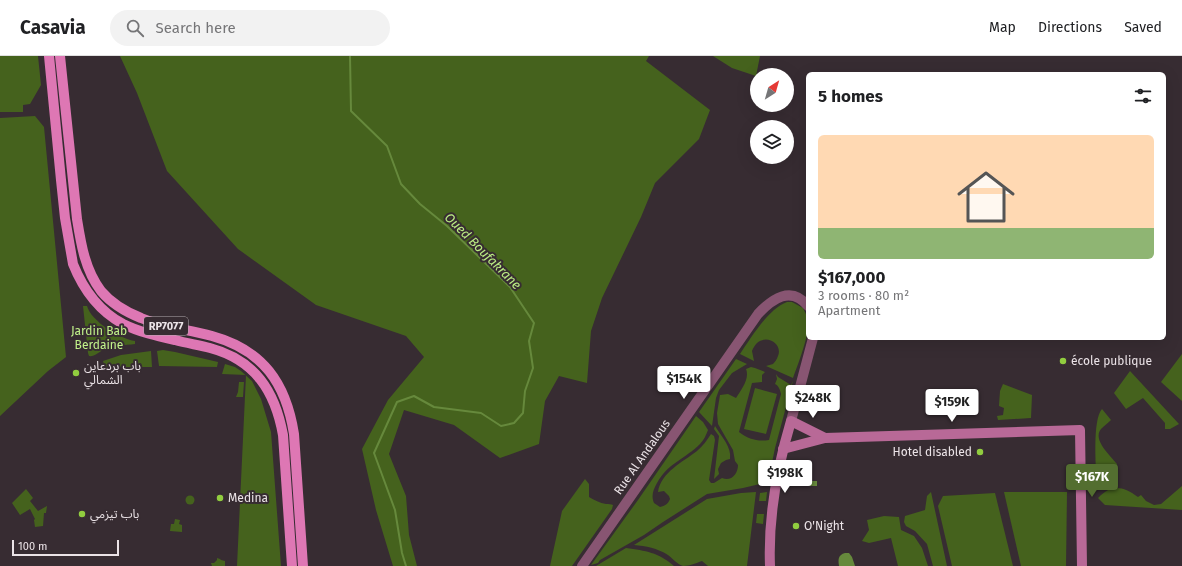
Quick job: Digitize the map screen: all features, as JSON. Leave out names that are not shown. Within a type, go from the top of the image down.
[{"type":"main road","name":"RP7077","points":[[49,56],[61,180],[68,238],[73,264],[84,287],[91,297],[102,309],[121,323],[134,329],[211,348],[234,357],[246,364],[256,373],[270,391],[280,419],[283,435],[292,566]]},
{"type":"main road","name":"RP7077","points":[[60,56],[75,198],[81,242],[87,265],[95,281],[107,297],[137,317],[152,322],[211,335],[230,342],[243,348],[254,356],[273,376],[287,402],[294,434],[303,566]]},
{"type":"main road","points":[[84,287],[93,286],[101,290]]},
{"type":"main road","points":[[152,322],[157,329],[158,336]]},
{"type":"main road","points":[[770,566],[769,546],[771,518],[783,449],[791,421],[825,438]]},
{"type":"main road","points":[[783,449],[825,438],[1080,430],[1082,566]]},
{"type":"street","name":"Rue Al Andalous","points":[[582,566],[758,314],[772,300],[781,297],[796,297],[806,304]]},
{"type":"street","points":[[791,421],[812,340]]},
{"type":"green space","points":[[0,56],[38,56],[41,85],[30,104],[23,105],[23,112],[0,112]]},
{"type":"green space","points":[[120,56],[649,56],[646,61],[710,110],[699,139],[655,183],[641,217],[602,298],[591,331],[587,383],[559,376],[545,401],[539,444],[500,458],[454,425],[404,410],[389,454],[406,496],[409,535],[417,566],[393,566],[376,510],[362,449],[388,400],[424,357],[406,336],[316,305],[238,249],[167,171],[137,93]]},
{"type":"green space","points":[[713,56],[760,56],[758,68],[750,68],[750,74],[732,68]]},
{"type":"green space","points":[[35,116],[44,127],[66,357],[48,371],[0,416],[0,118]]},
{"type":"green space","points":[[787,302],[792,302],[803,308],[806,314],[806,337],[793,378],[766,366],[773,364],[779,352],[776,344],[769,340],[761,340],[754,347],[752,351],[754,361],[740,354],[767,317]]},
{"type":"green space","name":"Jardin Bab Berdaine","points":[[83,306],[87,306],[94,318],[100,323],[114,333],[129,340],[135,341],[135,344],[103,350],[95,355],[89,356]]},
{"type":"green space","points":[[163,350],[218,362],[217,367],[159,366],[157,351]]},
{"type":"green space","points":[[151,351],[152,367],[105,367],[103,361],[121,355]]},
{"type":"green space","points":[[1182,354],[1182,401],[1161,382]]},
{"type":"green space","points":[[736,359],[747,364],[732,373],[719,390],[716,398],[712,426],[699,412]]},
{"type":"green space","points":[[225,364],[235,367],[245,375],[222,374]]},
{"type":"green space","points":[[751,367],[765,372],[762,375],[762,382],[752,383],[739,432],[753,439],[761,441],[769,440],[781,394],[780,390],[775,384],[777,379],[776,374],[778,377],[791,385],[793,381],[775,448],[768,482],[707,494],[644,535],[600,560],[598,563],[591,565],[696,416],[703,422],[708,430],[706,436],[700,444],[671,466],[661,476],[654,491],[654,503],[660,507],[667,503],[670,499],[669,496],[664,491],[658,492],[663,479],[673,468],[699,449],[711,434],[714,436],[715,440],[709,480],[711,483],[714,483],[722,478],[731,478],[735,474],[738,465],[735,461],[733,450],[718,424],[717,413],[720,395],[728,394],[736,398],[746,380],[746,369]]},
{"type":"green space","points":[[1130,371],[1179,424],[1170,429],[1165,429],[1165,423],[1143,398],[1126,409],[1114,393]]},
{"type":"green space","points":[[246,376],[252,381],[261,399],[271,432],[281,566],[237,566]]},
{"type":"green space","points":[[239,382],[244,382],[243,397],[236,397]]},
{"type":"green space","points":[[1003,384],[1032,395],[1031,418],[998,420],[997,416],[1003,415],[1004,408],[999,406],[1000,391]]},
{"type":"green space","points":[[755,388],[777,394],[766,434],[744,429]]},
{"type":"green space","points":[[1102,409],[1111,420],[1101,429],[1099,438],[1103,448],[1117,464],[1115,471],[1097,487],[1096,434],[1097,423]]},
{"type":"green space","points":[[715,426],[726,442],[730,459],[721,463],[718,469],[719,474],[714,479],[719,436],[714,429]]},
{"type":"green space","points":[[585,479],[589,484],[589,497],[602,503],[613,505],[612,509],[572,566],[550,566],[562,511]]},
{"type":"green space","points":[[1182,486],[1182,510],[1105,505],[1098,498],[1108,490],[1117,488],[1138,497],[1141,495],[1146,501],[1154,505],[1161,504]]},
{"type":"green space","points":[[26,489],[33,498],[30,501],[38,511],[47,506],[46,513],[44,513],[43,526],[35,527],[35,519],[30,509],[20,515],[12,503]]},
{"type":"green space","points":[[756,492],[747,566],[708,566],[702,561],[683,566],[668,555],[656,549],[634,545],[707,499]]},
{"type":"green space","points":[[767,492],[766,501],[759,501],[760,493]]},
{"type":"green space","points":[[931,492],[947,566],[933,566],[927,544],[915,531],[906,526],[904,522],[905,516],[925,510],[927,496]]},
{"type":"green space","points":[[1004,492],[1067,492],[1066,566],[1021,566]]},
{"type":"green space","points":[[995,493],[1013,566],[952,566],[938,506],[943,496]]},
{"type":"green space","points":[[188,496],[192,496],[194,500],[192,504],[188,504],[186,502],[186,498]]},
{"type":"green space","points":[[757,514],[764,514],[763,524],[756,523]]},
{"type":"green space","points":[[884,516],[899,517],[901,530],[914,536],[922,548],[928,566],[898,566],[891,538],[869,543],[862,541],[869,530],[867,520]]},
{"type":"green space","points":[[175,519],[180,520],[179,524],[182,525],[182,532],[170,531],[171,524],[174,524]]},
{"type":"green space","points":[[626,548],[646,551],[657,555],[674,566],[596,566]]},
{"type":"green space","points":[[217,558],[225,561],[225,566],[212,566],[211,563],[214,563]]},
{"type":"shaded area","points":[[789,481],[817,481],[817,486],[789,486]]},
{"type":"shaded area","points":[[845,553],[849,553],[855,566],[839,566],[839,558]]},
{"type":"waterway","name":"Oued Boufakrane","points":[[350,56],[351,111],[387,146],[401,184],[420,204],[447,226],[510,287],[534,323],[529,341],[533,368],[525,391],[523,413],[514,423],[501,426],[481,413],[434,407],[414,396],[397,402],[374,453],[395,510],[402,553],[406,566]]},
{"type":"place","name":"école publique","points":[[1063,361]]},
{"type":"place","name":"باب بردعاين الشمالي","points":[[76,373]]},
{"type":"place","name":"Hotel disabled","points":[[980,452]]},
{"type":"place","name":"Medina","points":[[220,498]]},
{"type":"place","name":"باب تيزمي","points":[[82,514]]},
{"type":"place","name":"O'Night","points":[[796,526]]}]
